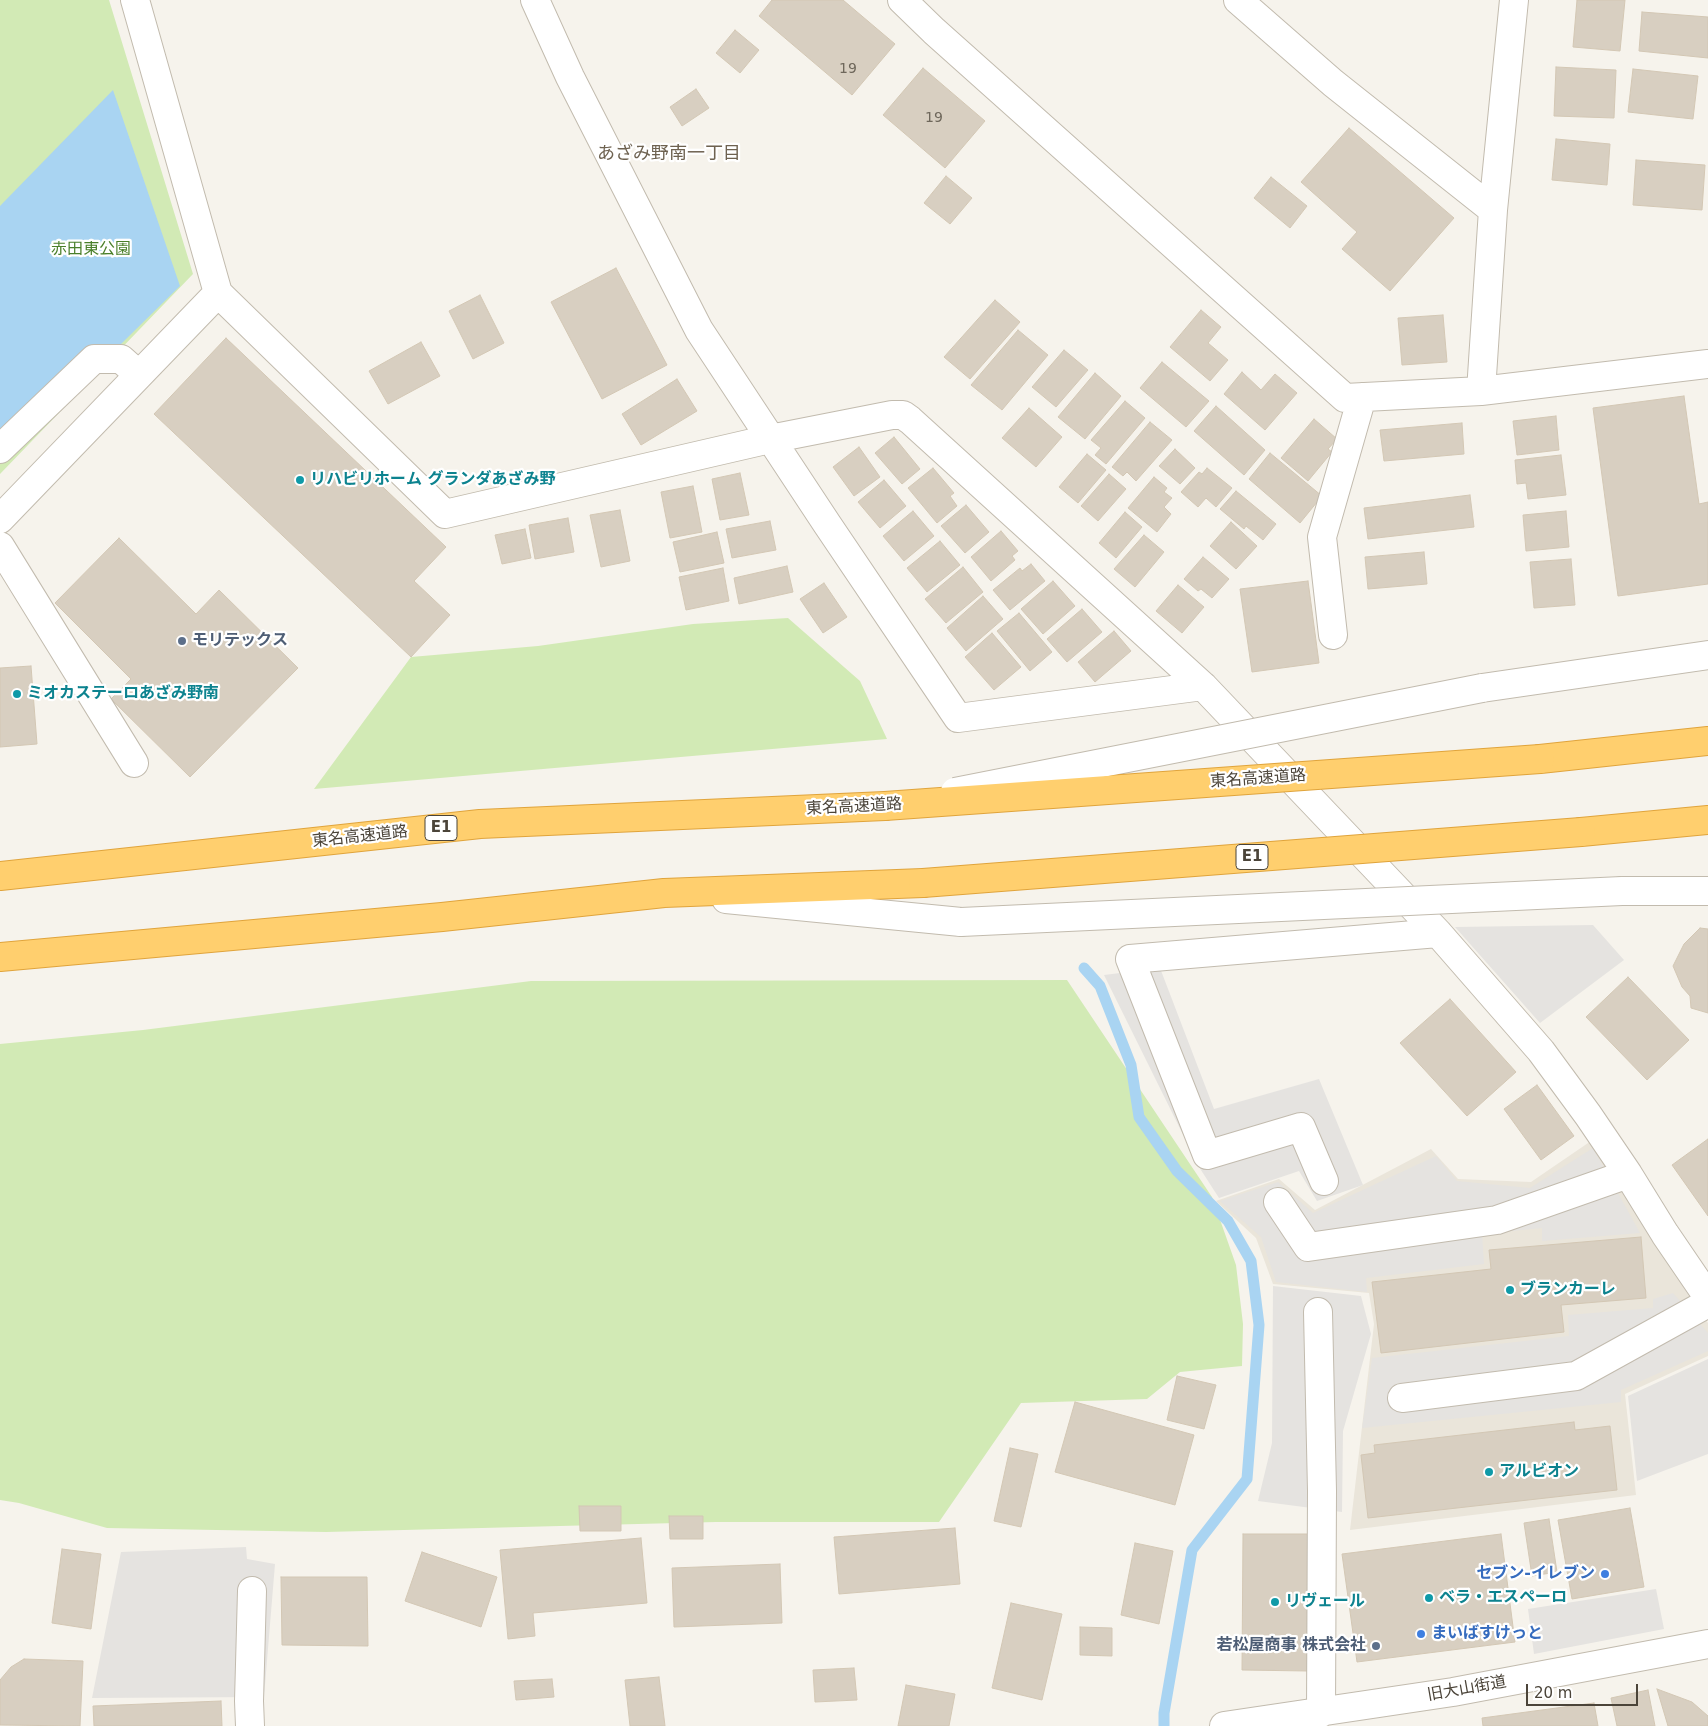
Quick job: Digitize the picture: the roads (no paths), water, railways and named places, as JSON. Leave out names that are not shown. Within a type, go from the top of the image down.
[{"type":"highway","name":"東名高速道路","points":[[0,876],[480,824],[885,806],[1540,759],[1708,741]]},
{"type":"highway","name":"E1","points":[[0,957],[442,917],[664,893],[923,882],[1581,832],[1708,820]]},
{"type":"street","points":[[135,0],[218,293],[445,514],[770,439],[892,415],[903,415],[1203,686],[1438,933],[1541,1051],[1588,1115],[1708,1297]]},
{"type":"street","points":[[535,0],[570,77],[699,330],[958,718],[1203,686]]},
{"type":"street","points":[[902,0],[934,32],[1345,398],[1481,390],[1708,364]]},
{"type":"street","points":[[1238,0],[1333,83],[1493,210]]},
{"type":"street","points":[[1481,390],[1493,210],[1514,0]]},
{"type":"street","points":[[0,519],[218,293]]},
{"type":"street","points":[[0,449],[94,359],[121,360],[139,375]]},
{"type":"street","points":[[1333,635],[1322,537],[1362,397]]},
{"type":"street","points":[[0,546],[134,764]]},
{"type":"street","points":[[885,806],[1482,688],[1708,655]]},
{"type":"street","points":[[664,893],[961,922],[1622,891],[1708,891]]},
{"type":"street","points":[[1324,1181],[1301,1127],[1208,1155],[1130,959],[1438,933]]},
{"type":"street","points":[[1278,1202],[1308,1247],[1497,1220],[1628,1174]]},
{"type":"street","points":[[1402,1398],[1576,1376],[1708,1303]]},
{"type":"street","points":[[1318,1312],[1322,1491],[1321,1713]]},
{"type":"street","points":[[250,1726],[252,1591]]},
{"type":"street","name":"旧大山街道","points":[[1224,1726],[1453,1692],[1708,1644]]},
{"type":"water","name":"赤田東公園","points":[[113,90],[180,286],[0,463],[0,206]]},
{"type":"waterway","points":[[1084,968],[1100,986],[1131,1065],[1139,1117],[1177,1171],[1228,1221],[1251,1261],[1259,1325],[1247,1479],[1192,1550],[1164,1713],[1164,1726]]},
{"type":"place","name":"リハビリホーム グランダあざみ野","points":[[300,480]]},
{"type":"place","name":"モリテックス","points":[[182,641]]},
{"type":"place","name":"ミオカステーロあざみ野南","points":[[17,694]]},
{"type":"place","name":"ブランカーレ","points":[[1510,1290]]},
{"type":"place","name":"アルビオン","points":[[1489,1472]]},
{"type":"place","name":"セブン-イレブン","points":[[1605,1574]]},
{"type":"place","name":"ベラ・エスペーロ","points":[[1429,1598]]},
{"type":"place","name":"リヴェール","points":[[1275,1602]]},
{"type":"place","name":"まいばすけっと","points":[[1421,1634]]},
{"type":"place","name":"若松屋商事 株式会社","points":[[1376,1646]]},
{"type":"district","name":"あざみ野南一丁目","points":[[669,154]]}]
